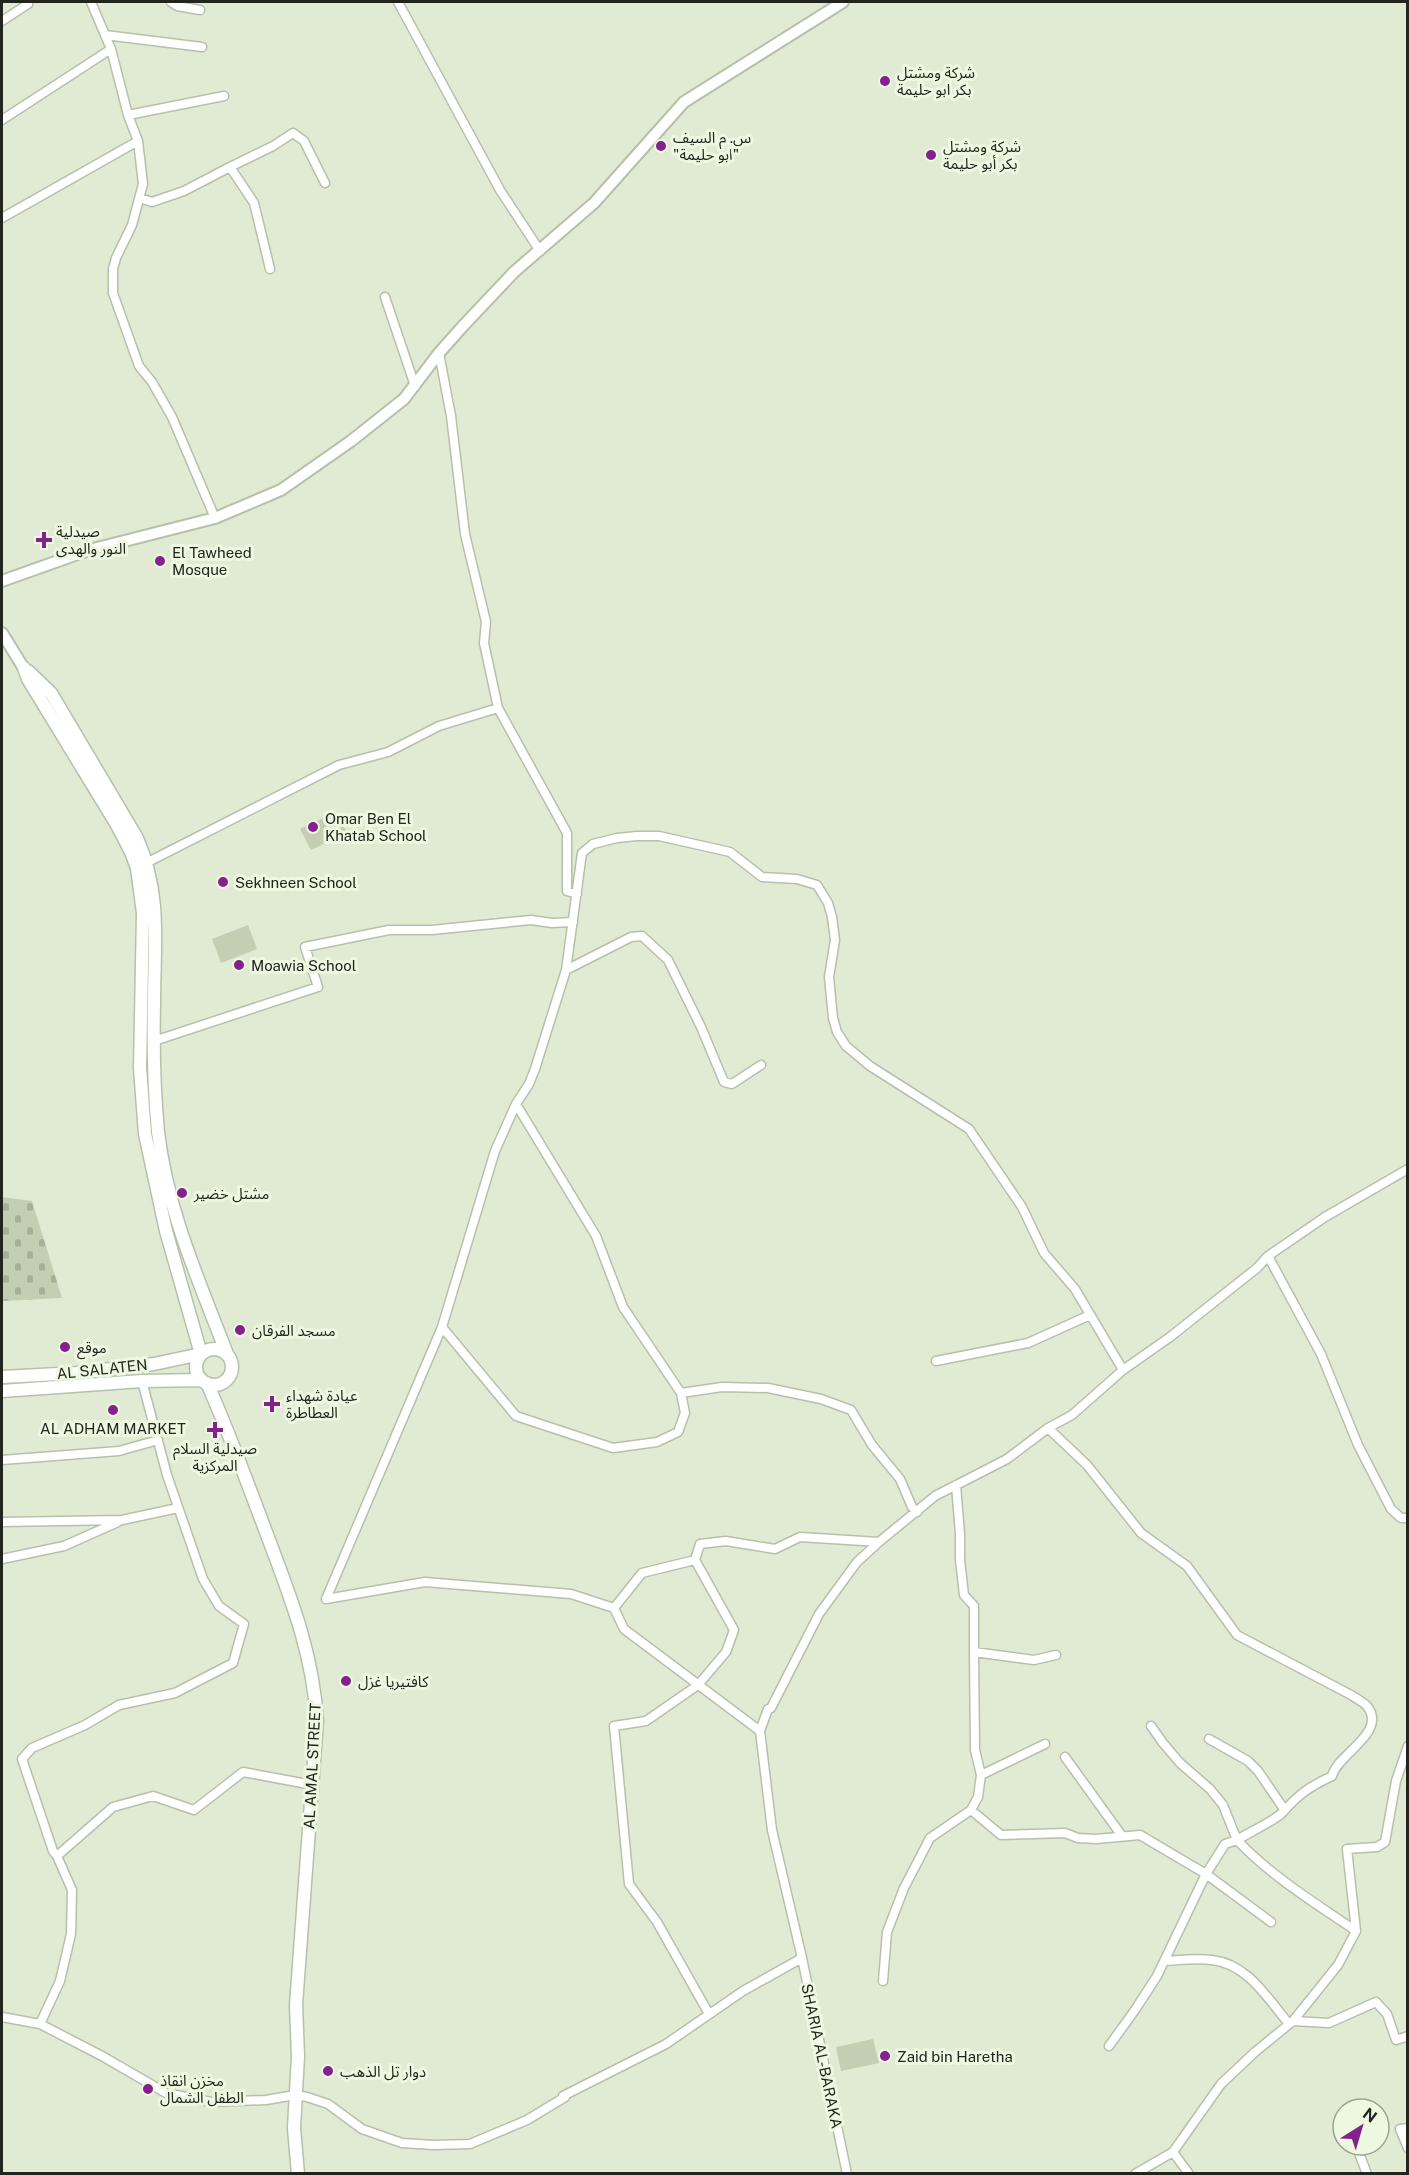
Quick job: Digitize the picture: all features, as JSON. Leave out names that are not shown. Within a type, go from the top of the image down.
[{"type":"main road","points":[[23,667],[51,693],[137,838],[148,862],[156,912],[153,1041],[158,1132],[180,1234],[232,1365],[230,1377],[220,1384],[205,1381],[199,1375],[196,1364],[201,1354],[216,1349],[227,1354]]},
{"type":"main road","points":[[23,667],[28,679],[117,825],[137,868],[143,913],[140,1068],[145,1134],[166,1231],[201,1354]]},
{"type":"main road","name":"AL SALATEN","points":[[2,1377],[77,1373],[154,1364],[201,1354]]},
{"type":"main road","name":"AL SALATEN","points":[[2,1390],[142,1381],[205,1381]]},
{"type":"main road","name":"AL AMAL STREET","points":[[205,1381],[234,1444],[296,1611],[315,1687],[317,1721],[297,1994],[294,2128],[298,2174]]},
{"type":"street","points":[[2,21],[29,2]]},
{"type":"street","points":[[91,2],[111,49],[128,115],[138,141],[143,184],[132,225],[116,258],[113,269],[113,293],[139,366],[152,382],[172,417],[215,518]]},
{"type":"street","points":[[171,2],[177,6],[200,10]]},
{"type":"street","points":[[398,2],[500,190],[540,251]]},
{"type":"street","points":[[2,581],[89,550],[215,518],[281,490],[351,441],[404,399],[439,353],[514,272],[594,203],[684,102],[843,2]]},
{"type":"street","points":[[105,35],[202,47]]},
{"type":"street","points":[[2,120],[111,49]]},
{"type":"street","points":[[128,115],[225,96]]},
{"type":"street","points":[[140,198],[152,202],[184,191],[273,146],[293,133],[304,141],[325,183]]},
{"type":"street","points":[[2,219],[138,141]]},
{"type":"street","points":[[230,167],[254,203],[270,269]]},
{"type":"street","points":[[385,297],[415,386]]},
{"type":"street","points":[[439,353],[451,416],[465,534],[486,622],[484,643],[498,708],[567,833],[567,891],[577,894]]},
{"type":"street","points":[[2,633],[23,667]]},
{"type":"street","points":[[148,862],[339,765],[388,752],[439,726],[498,708]]},
{"type":"street","points":[[1123,1370],[1075,1289],[1044,1253],[1022,1207],[969,1129],[870,1066],[846,1046],[837,1032],[833,1018],[829,977],[835,940],[832,917],[828,903],[817,885],[797,879],[762,877],[730,852],[659,836],[637,836],[593,844],[582,852],[566,970],[549,1028],[529,1084],[516,1104],[495,1151],[442,1327],[326,1599],[425,1582],[571,1594],[614,1608],[624,1629],[760,1731],[768,1709],[771,1708],[819,1614],[857,1562],[879,1542],[935,1496],[1007,1459],[1048,1428],[1072,1415],[1123,1370],[1170,1337],[1257,1268],[1268,1256],[1325,1217],[1407,1169]]},
{"type":"street","points":[[153,1041],[318,987],[306,947],[389,930],[432,930],[531,920],[552,923],[573,922]]},
{"type":"street","points":[[566,970],[631,938],[642,936],[668,960],[723,1082],[732,1084],[761,1065]]},
{"type":"street","points":[[442,1327],[516,1416],[613,1448],[657,1442],[678,1432],[685,1413],[681,1393],[623,1307],[597,1236],[516,1104]]},
{"type":"street","points":[[1268,1256],[1321,1354],[1358,1445],[1390,1509],[1401,1518],[1407,1518]]},
{"type":"street","points":[[936,1361],[1028,1343],[1090,1315]]},
{"type":"street","points":[[40,2025],[60,1981],[71,1934],[72,1890],[49,1841],[22,1759],[32,1748],[85,1725],[119,1705],[175,1693],[233,1663],[244,1624],[219,1606],[202,1579],[178,1508],[142,1381]]},
{"type":"street","points":[[681,1393],[722,1387],[768,1388],[821,1399],[851,1410],[872,1445],[900,1479],[916,1512]]},
{"type":"street","points":[[1048,1428],[1087,1465],[1141,1533],[1187,1566],[1237,1635],[1351,1695],[1367,1706],[1372,1718],[1370,1729],[1334,1768],[1332,1776],[1311,1786],[1294,1799],[1283,1813],[1237,1840],[1225,1844],[1206,1874],[1165,1960],[1135,2010],[1109,2046]]},
{"type":"street","points":[[2,1460],[118,1451],[158,1440]]},
{"type":"street","points":[[883,1981],[887,1932],[904,1888],[930,1838],[971,1810],[978,1797],[981,1775],[975,1750],[974,1606],[964,1595],[956,1485]]},
{"type":"street","points":[[2,1522],[122,1520],[178,1508]]},
{"type":"street","points":[[2,1559],[63,1546],[122,1520]]},
{"type":"street","points":[[709,2014],[657,1922],[629,1884],[614,1726],[646,1721],[698,1685],[726,1652],[734,1630],[695,1560],[700,1544],[726,1541],[776,1549],[800,1537],[879,1542]]},
{"type":"street","points":[[614,1608],[642,1573],[695,1560]]},
{"type":"street","points":[[974,1652],[1034,1660],[1056,1655]]},
{"type":"street","points":[[1151,1726],[1180,1763],[1210,1789],[1223,1805],[1237,1840],[1300,1892],[1356,1931]]},
{"type":"street","name":"SHARIA AL-BARAKA","points":[[760,1731],[772,1830],[848,2174]]},
{"type":"street","points":[[1209,1740],[1248,1761],[1258,1771],[1284,1809]]},
{"type":"street","points":[[981,1775],[1045,1744]]},
{"type":"street","points":[[1135,2174],[1173,2152],[1221,2084],[1291,2023],[1338,1965],[1356,1931],[1347,1849],[1377,1847],[1385,1842],[1396,1781],[1407,1746]]},
{"type":"street","points":[[1065,1756],[1122,1836]]},
{"type":"street","points":[[57,1856],[113,1807],[143,1798],[153,1796],[194,1810],[243,1772],[313,1785]]},
{"type":"street","points":[[971,1810],[1001,1835],[1065,1833],[1078,1839],[1140,1835],[1206,1874],[1270,1922]]},
{"type":"street","points":[[2,2017],[40,2025],[102,2056],[166,2093],[211,2102],[266,2100],[295,2095],[328,2104],[362,2129],[402,2143],[470,2144],[526,2120],[565,2097],[563,2096],[666,2044],[743,1991],[802,1958]]},
{"type":"street","points":[[1165,1960],[1213,1960],[1232,1965],[1250,1977],[1291,2023],[1329,2023],[1376,2002],[1387,2014],[1396,2040],[1407,2036]]},
{"type":"street","points":[[1407,2128],[1400,2129],[1407,2148]]},
{"type":"street","points":[[1173,2152],[1189,2174]]},
{"type":"street","points":[[1361,2157],[1368,2174]]},
{"type":"green space","points":[[336,812],[347,833],[311,850],[300,829]]},
{"type":"green space","points":[[248,925],[257,949],[221,963],[212,939]]},
{"type":"green space","points":[[2,1197],[32,1201],[62,1298],[2,1301]]},
{"type":"green space","points":[[873,2039],[879,2063],[841,2071],[836,2047]]},
{"type":"place","name":"شركة ومشتل بكر ابو حليمة","points":[[885,81]]},
{"type":"place","name":"س. م السيف \"ابو حليمة\"","points":[[661,146]]},
{"type":"place","name":"شركة ومشتل بكر أبو حليمة","points":[[931,155]]},
{"type":"place","name":"صيدلية النور والهدى","points":[[44,540]]},
{"type":"place","name":"El Tawheed Mosque","points":[[160,561]]},
{"type":"place","name":"Omar Ben El Khatab School","points":[[313,827]]},
{"type":"place","name":"Sekhneen School","points":[[223,882]]},
{"type":"place","name":"Moawia School","points":[[239,965]]},
{"type":"place","name":"مشتل خضير","points":[[182,1193]]},
{"type":"place","name":"مسجد الفرقان","points":[[240,1330]]},
{"type":"place","name":"موقع","points":[[65,1347]]},
{"type":"place","name":"عيادة شهداء العطاطرة","points":[[272,1404]]},
{"type":"place","name":"AL ADHAM MARKET","points":[[113,1410]]},
{"type":"place","name":"صيدلية السلام المركزية","points":[[215,1430]]},
{"type":"place","name":"كافتيريا غزل","points":[[346,1681]]},
{"type":"place","name":"Zaid bin Haretha","points":[[885,2056]]},
{"type":"place","name":"دوار تل الذهب","points":[[328,2071]]},
{"type":"place","name":"مخزن انقاذ الطفل الشمال","points":[[148,2089]]}]
